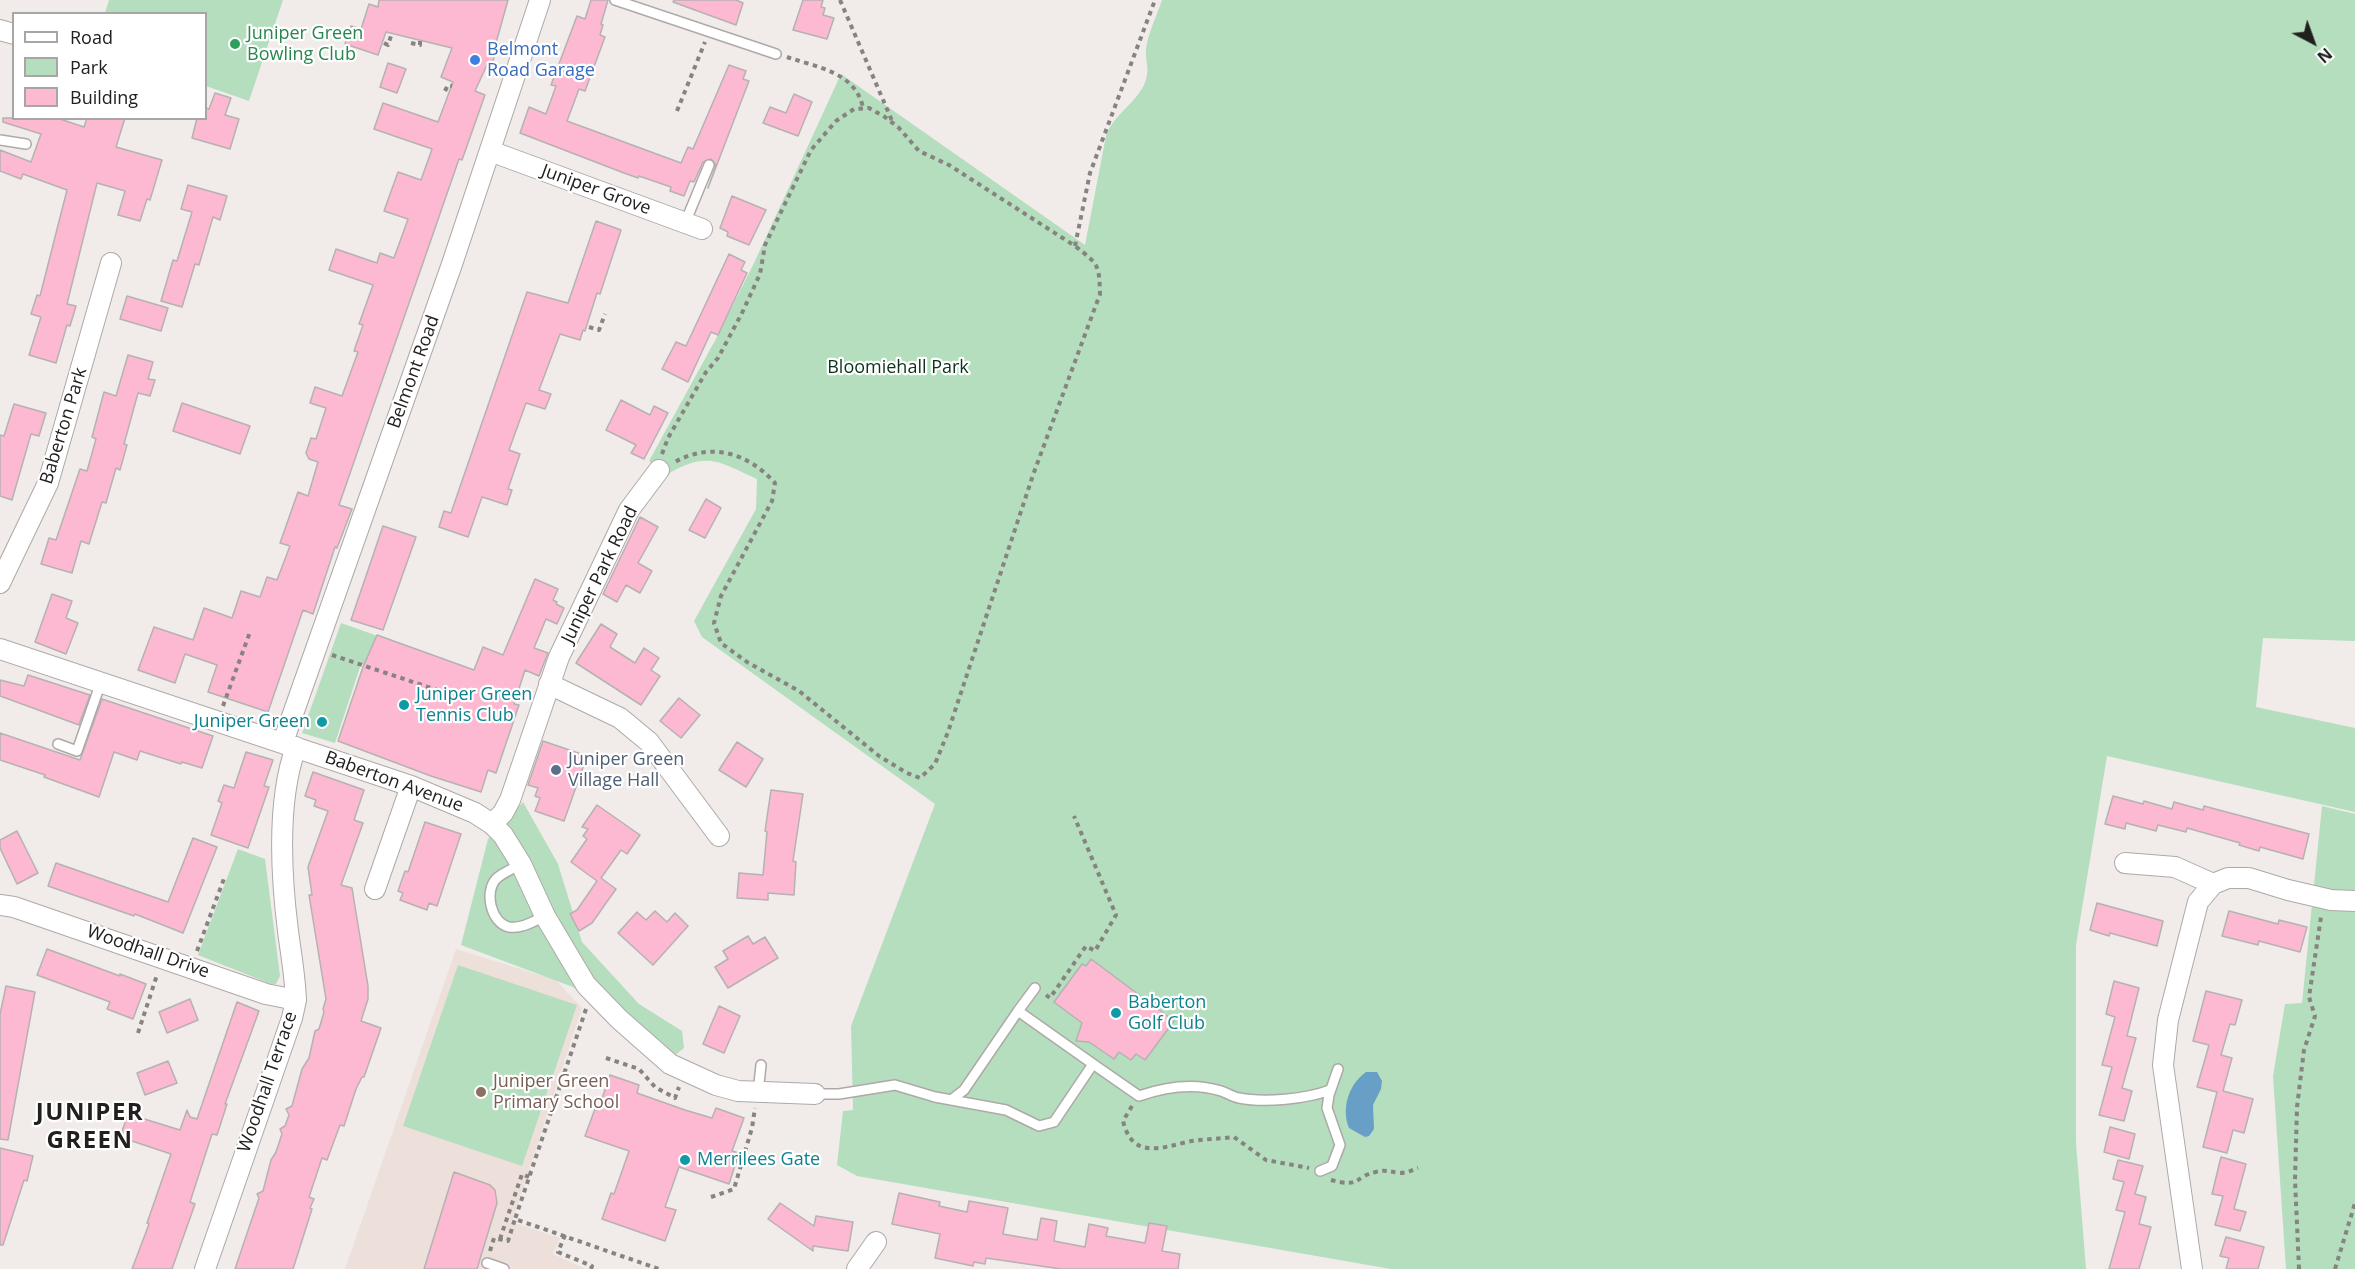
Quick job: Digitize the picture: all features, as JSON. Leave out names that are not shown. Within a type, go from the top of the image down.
[{"type":"street","name":"Belmont Road","points":[[290,745],[317,650],[540,0]]},
{"type":"street","name":"Juniper Grove","points":[[490,151],[693,226]]},
{"type":"street","name":"Baberton Park","points":[[0,584],[48,483],[111,264]]},
{"type":"street","name":"Juniper Park Road","points":[[492,824],[503,813],[510,800],[559,657],[628,510],[663,468]]},
{"type":"street","name":"Baberton Avenue","points":[[0,649],[411,786],[475,813],[492,824],[503,835],[521,864],[545,916],[586,985],[670,1064],[716,1085],[738,1091],[814,1094]]},
{"type":"street","points":[[549,684],[620,717],[649,742],[719,836]]},
{"type":"street","name":"Woodhall Terrace","points":[[205,1269],[292,1018],[296,1000],[282,869],[287,788],[291,762],[290,745]]},
{"type":"street","points":[[375,889],[411,786]]},
{"type":"street","points":[[2125,863],[2175,867],[2199,876],[2213,885]]},
{"type":"street","points":[[2192,1269],[2163,1065],[2168,1020],[2198,902],[2213,885],[2229,878],[2249,878],[2324,898],[2355,901]]},
{"type":"street","name":"Woodhall Drive","points":[[0,905],[14,907],[266,994],[296,1000]]},
{"type":"lane","points":[[615,0],[776,54]]},
{"type":"lane","points":[[0,140],[26,144]]},
{"type":"lane","points":[[693,226],[709,165]]},
{"type":"lane","points":[[58,744],[77,751],[101,682]]},
{"type":"lane","points":[[521,864],[496,878],[490,888],[489,900],[498,919],[506,927],[519,928],[545,916]]},
{"type":"lane","points":[[951,1100],[964,1090],[1035,988]]},
{"type":"lane","points":[[1018,1011],[1139,1096],[1170,1088],[1185,1087],[1221,1091],[1252,1100],[1315,1096],[1330,1090]]},
{"type":"lane","points":[[814,1094],[839,1094],[895,1085],[951,1100],[1006,1110],[1039,1126],[1047,1126],[1054,1122],[1093,1064]]},
{"type":"lane","points":[[758,1093],[761,1065]]},
{"type":"lane","points":[[1327,1108],[1330,1090],[1338,1069]]},
{"type":"lane","points":[[1315,1096],[1327,1108],[1340,1145],[1332,1166],[1320,1171]]},
{"type":"lane","points":[[487,1263],[504,1269]]},
{"type":"path","points":[[840,0],[893,123]]},
{"type":"path","points":[[1075,246],[1090,173],[1155,0]]},
{"type":"path","points":[[677,111],[709,32]]},
{"type":"path","points":[[384,44],[388,45],[392,33]]},
{"type":"path","points":[[411,43],[420,45],[420,41]]},
{"type":"path","points":[[776,54],[835,72],[848,81],[861,98],[863,108]]},
{"type":"path","points":[[445,91],[448,85],[453,87]]},
{"type":"path","points":[[869,108],[893,123],[919,151],[950,165],[1075,246],[1092,259],[1099,268],[1100,294],[1032,475],[948,732],[935,764],[920,778],[879,756],[799,691],[747,662],[721,643],[714,623],[721,596],[772,501],[775,483],[760,467],[734,454],[706,452],[679,459],[663,468],[661,453],[742,313],[760,274],[765,245],[811,150],[836,121],[854,109],[869,108]]},
{"type":"path","points":[[590,327],[599,330],[605,314]]},
{"type":"path","points":[[218,721],[250,632]]},
{"type":"path","points":[[337,657],[437,690]]},
{"type":"path","points":[[1035,988],[1050,998],[1086,946],[1095,951],[1116,915],[1074,816]]},
{"type":"path","points":[[191,967],[225,876]]},
{"type":"path","points":[[2299,1269],[2295,1180],[2297,1107],[2304,1050],[2315,1016],[2309,997],[2324,898]]},
{"type":"path","points":[[138,1033],[163,957]]},
{"type":"path","points":[[487,1263],[494,1238],[508,1241],[510,1238],[584,1012],[595,995]]},
{"type":"path","points":[[606,1058],[639,1069],[655,1087],[675,1098]]},
{"type":"path","points":[[711,1197],[734,1189],[752,1128],[758,1093]]},
{"type":"path","points":[[1139,1096],[1123,1121],[1127,1136],[1133,1143],[1149,1149],[1234,1137],[1266,1160],[1320,1171],[1330,1180],[1349,1184],[1374,1172],[1390,1170],[1402,1173],[1418,1168]]},
{"type":"path","points":[[500,1239],[522,1174],[529,1176]]},
{"type":"path","points":[[2336,1269],[2355,1203]]},
{"type":"path","points":[[515,1219],[659,1269]]},
{"type":"path","points":[[564,1235],[558,1252],[592,1266],[591,1269]]},
{"type":"shaded area","name":"Juniper Green Primary School","points":[[456,949],[556,980],[582,1008],[512,1222],[560,1238],[553,1254],[586,1269],[345,1269]]},
{"type":"green space","name":"Juniper Green Bowling Club","points":[[109,0],[283,0],[249,101],[207,86],[207,12],[105,12]]},
{"type":"green space","name":"Bloomiehall Park","points":[[1162,0],[2355,0],[2355,641],[2263,638],[2256,707],[2355,728],[2355,812],[2107,756],[2076,945],[2076,1143],[2086,1269],[1391,1269],[857,1176],[837,1165],[843,1111],[853,1110],[851,1026],[935,804],[702,637],[694,621],[756,509],[757,479],[732,467],[712,461],[692,463],[666,475],[649,461],[718,335],[755,261],[841,74],[1085,245],[1106,136],[1113,122],[1144,85],[1147,71],[1147,43]]},
{"type":"green space","points":[[341,623],[468,668],[459,696],[361,664],[335,743],[302,733]]},
{"type":"green space","points":[[523,802],[558,864],[582,942],[639,1004],[682,1031],[684,1048],[664,1064],[573,987],[461,945],[488,839]]},
{"type":"green space","points":[[2322,806],[2355,814],[2355,1269],[2286,1269],[2273,1076],[2285,1004],[2302,1003]]},
{"type":"green space","points":[[238,849],[265,859],[280,976],[276,984],[198,955]]},
{"type":"green space","points":[[458,965],[577,1005],[522,1166],[403,1126]]},
{"type":"water","points":[[1366,1072],[1377,1072],[1382,1081],[1381,1089],[1373,1105],[1374,1129],[1369,1136],[1365,1137],[1349,1128],[1346,1105],[1355,1083]]},
{"type":"building","points":[[379,0],[508,0],[496,43],[499,44],[491,66],[487,65],[475,91],[485,95],[462,160],[459,159],[339,505],[352,509],[337,548],[335,547],[313,614],[303,610],[268,712],[208,692],[217,665],[185,654],[175,683],[138,670],[154,627],[193,640],[204,608],[232,618],[241,591],[260,597],[267,577],[277,580],[290,546],[280,543],[298,492],[308,496],[318,462],[309,459],[306,453],[311,438],[316,439],[326,408],[310,403],[315,387],[342,396],[358,352],[354,351],[363,325],[359,324],[373,285],[329,270],[336,249],[377,263],[380,253],[394,258],[408,219],[384,211],[398,172],[421,180],[432,149],[374,129],[383,103],[438,122],[453,82],[441,77],[452,48],[386,32],[378,55],[345,44],[351,26],[361,29],[369,4],[378,7]]},
{"type":"building","points":[[591,0],[608,0],[600,35],[605,37],[585,91],[579,89],[567,121],[681,163],[688,147],[693,149],[729,65],[746,71],[743,79],[749,81],[708,188],[716,165],[711,159],[703,162],[694,182],[690,181],[684,196],[670,191],[671,187],[624,173],[520,133],[529,107],[546,114],[556,86],[551,85],[577,16],[585,19]]},
{"type":"building","points":[[674,0],[736,0],[743,3],[736,25],[673,2]]},
{"type":"building","points":[[803,0],[823,0],[821,7],[825,8],[823,15],[834,18],[827,39],[793,30]]},
{"type":"building","points":[[388,63],[406,69],[397,93],[380,87]]},
{"type":"building","points":[[215,93],[231,98],[225,115],[239,119],[230,149],[192,138],[196,120],[207,120],[207,108],[209,109]]},
{"type":"building","points":[[794,94],[812,102],[798,136],[763,123],[770,107],[786,113]]},
{"type":"building","points":[[3,118],[63,120],[84,127],[86,120],[124,120],[116,147],[162,160],[150,200],[147,199],[140,221],[118,215],[125,191],[97,183],[67,304],[76,306],[70,326],[67,325],[56,363],[29,355],[41,317],[31,314],[37,295],[40,296],[67,190],[23,174],[21,179],[0,171],[0,150],[31,162],[41,134],[3,122]]},
{"type":"building","points":[[188,185],[227,196],[220,220],[213,217],[199,265],[195,264],[182,307],[161,301],[173,260],[177,261],[192,212],[181,209]]},
{"type":"building","points":[[732,196],[766,210],[749,245],[727,236],[728,232],[720,228]]},
{"type":"building","points":[[596,221],[621,230],[600,294],[597,293],[580,340],[560,334],[539,390],[551,394],[545,409],[526,403],[509,450],[520,454],[508,489],[512,490],[507,505],[482,497],[468,537],[439,527],[444,511],[451,513],[527,292],[568,303]]},
{"type":"building","points":[[729,254],[745,262],[741,270],[747,273],[718,335],[711,332],[688,382],[662,369],[676,342],[686,346]]},
{"type":"building","points":[[127,296],[168,308],[161,331],[120,319]]},
{"type":"building","points":[[128,355],[153,362],[148,379],[155,380],[150,396],[138,393],[124,444],[127,445],[120,470],[116,468],[106,503],[102,502],[89,544],[81,541],[72,573],[41,564],[49,538],[56,540],[80,469],[87,471],[96,439],[92,437],[104,392],[116,396]]},
{"type":"building","points":[[621,400],[650,415],[654,406],[668,413],[644,459],[631,453],[636,445],[606,430]]},
{"type":"building","points":[[182,403],[250,426],[240,454],[173,431]]},
{"type":"building","points":[[14,404],[46,413],[39,436],[31,434],[12,500],[0,496],[0,435],[4,436]]},
{"type":"building","points":[[706,499],[721,508],[705,538],[689,530]]},
{"type":"building","points":[[640,517],[658,527],[638,563],[652,571],[640,593],[626,585],[617,602],[603,594]]},
{"type":"building","points":[[383,526],[416,537],[383,630],[351,620]]},
{"type":"building","points":[[535,579],[558,589],[553,600],[564,608],[557,624],[546,619],[534,648],[548,653],[539,676],[525,670],[514,704],[519,705],[496,773],[488,770],[481,792],[338,741],[363,667],[377,635],[474,670],[483,647],[503,655]]},
{"type":"building","points":[[52,594],[72,601],[66,618],[78,623],[66,654],[35,642]]},
{"type":"building","points":[[601,624],[617,634],[610,647],[635,663],[644,648],[659,658],[651,670],[660,676],[641,705],[576,663]]},
{"type":"building","points":[[28,675],[90,695],[79,725],[0,696],[0,680],[24,686]]},
{"type":"building","points":[[679,698],[700,715],[681,738],[660,721]]},
{"type":"building","points":[[102,699],[213,736],[202,768],[140,751],[137,760],[114,752],[99,797],[0,760],[0,733],[80,760]]},
{"type":"building","name":"Juniper Green Village Hall","points":[[543,741],[587,756],[564,821],[535,811],[540,798],[535,796],[538,788],[528,785]]},
{"type":"building","points":[[737,742],[763,759],[746,787],[719,770]]},
{"type":"building","points":[[246,752],[273,760],[264,786],[269,787],[248,848],[211,835],[222,803],[218,801],[224,785],[234,788]]},
{"type":"building","points":[[313,772],[364,790],[354,820],[363,823],[341,885],[352,888],[368,986],[368,999],[361,1021],[381,1028],[364,1077],[356,1089],[344,1126],[340,1125],[327,1160],[322,1158],[309,1197],[314,1199],[310,1208],[312,1209],[293,1269],[235,1269],[259,1198],[257,1194],[263,1191],[271,1160],[282,1134],[280,1129],[285,1126],[289,1115],[286,1109],[292,1106],[302,1069],[309,1058],[315,1031],[319,1029],[324,1012],[326,999],[309,895],[312,895],[308,867],[328,811],[314,806],[316,800],[305,796]]},
{"type":"building","points":[[771,790],[803,794],[793,861],[796,862],[794,895],[768,893],[768,900],[737,898],[739,873],[763,875],[767,832],[765,831]]},
{"type":"building","points":[[2113,796],[2172,809],[2174,802],[2203,810],[2204,806],[2309,834],[2303,859],[2260,847],[2259,851],[2239,845],[2240,843],[2187,828],[2186,832],[2158,825],[2156,831],[2126,823],[2125,829],[2105,824]]},
{"type":"building","points":[[597,805],[640,835],[627,854],[621,850],[601,878],[616,889],[592,923],[579,931],[570,914],[577,910],[597,881],[571,862],[587,839],[583,836],[588,829],[582,827]]},
{"type":"building","points":[[425,822],[461,834],[437,906],[429,903],[427,910],[400,900],[403,893],[398,891],[405,871],[408,872]]},
{"type":"building","points":[[17,831],[38,873],[17,884],[0,848],[0,840]]},
{"type":"building","points":[[193,838],[217,847],[183,933],[135,914],[134,916],[48,886],[56,863],[168,902]]},
{"type":"building","points":[[2097,903],[2163,921],[2157,946],[2090,930]]},
{"type":"building","points":[[655,911],[667,922],[675,913],[688,926],[653,965],[618,933],[637,912],[646,920]]},
{"type":"building","points":[[2229,911],[2278,924],[2279,920],[2307,927],[2300,952],[2259,941],[2258,945],[2222,936]]},
{"type":"building","points":[[748,936],[753,944],[765,937],[778,958],[728,988],[715,967],[728,959],[723,951]]},
{"type":"building","points":[[47,949],[146,984],[133,1019],[107,1009],[110,1002],[37,975]]},
{"type":"building","name":"Baberton Golf Club","points":[[1091,959],[1174,1021],[1145,1060],[1136,1054],[1131,1060],[1119,1052],[1114,1059],[1089,1042],[1076,1041],[1082,1023],[1054,1002],[1082,964],[1086,966]]},
{"type":"building","points":[[2114,981],[2139,988],[2127,1036],[2136,1038],[2122,1088],[2132,1091],[2124,1121],[2099,1115],[2112,1067],[2102,1065],[2115,1017],[2106,1014]]},
{"type":"building","points":[[6,986],[35,992],[8,1140],[0,1139],[0,1014]]},
{"type":"building","points":[[2206,991],[2242,1000],[2235,1025],[2230,1024],[2221,1055],[2232,1058],[2223,1091],[2253,1099],[2244,1133],[2233,1130],[2227,1153],[2203,1147],[2217,1092],[2197,1087],[2209,1045],[2193,1041]]},
{"type":"building","points":[[190,999],[198,1020],[167,1033],[159,1012]]},
{"type":"building","points":[[237,1002],[259,1011],[225,1104],[227,1104],[217,1135],[212,1134],[190,1202],[195,1204],[172,1269],[132,1269],[171,1154],[120,1137],[128,1114],[180,1130],[187,1110],[190,1117],[197,1119]]},
{"type":"building","points":[[719,1006],[740,1016],[724,1053],[703,1044]]},
{"type":"building","points":[[168,1061],[177,1083],[145,1095],[137,1073]]},
{"type":"building","name":"Merrilees Gate","points":[[610,1075],[639,1085],[637,1093],[685,1110],[712,1118],[716,1108],[744,1118],[732,1151],[739,1153],[729,1184],[679,1167],[665,1207],[676,1210],[665,1241],[602,1219],[611,1193],[614,1194],[629,1151],[585,1136],[595,1109],[598,1110]]},
{"type":"building","points":[[2110,1127],[2135,1134],[2129,1159],[2104,1152]]},
{"type":"building","points":[[0,1148],[33,1156],[27,1181],[24,1180],[3,1245],[0,1245]]},
{"type":"building","points":[[2221,1157],[2246,1164],[2234,1209],[2246,1212],[2240,1231],[2215,1225],[2223,1196],[2212,1194]]},
{"type":"building","points":[[2118,1160],[2143,1166],[2135,1194],[2146,1197],[2139,1224],[2151,1227],[2139,1269],[2109,1269],[2125,1212],[2116,1210],[2124,1182],[2113,1179]]},
{"type":"building","points":[[454,1172],[490,1185],[495,1190],[497,1203],[477,1269],[424,1269]]},
{"type":"building","points":[[899,1193],[940,1202],[939,1206],[967,1212],[969,1201],[1008,1208],[1003,1234],[1037,1240],[1041,1218],[1057,1221],[1054,1241],[1085,1247],[1089,1224],[1108,1228],[1106,1236],[1145,1243],[1149,1223],[1167,1226],[1162,1251],[1180,1254],[1178,1269],[1061,1269],[986,1258],[985,1264],[974,1262],[973,1266],[935,1258],[940,1234],[892,1224]]},
{"type":"building","points":[[780,1203],[814,1226],[816,1216],[853,1222],[848,1251],[813,1246],[813,1251],[768,1219]]},
{"type":"building","points":[[2226,1237],[2264,1247],[2258,1269],[2226,1269],[2229,1258],[2220,1256]]},
{"type":"place","name":"Juniper Green Bowling Club","points":[[235,44]]},
{"type":"place","name":"Belmont Road Garage","points":[[475,60]]},
{"type":"place","name":"Juniper Green Tennis Club","points":[[404,705]]},
{"type":"place","name":"Juniper Green","points":[[322,722]]},
{"type":"place","name":"Juniper Green Village Hall","points":[[556,770]]},
{"type":"place","name":"Baberton Golf Club","points":[[1116,1013]]},
{"type":"place","name":"Juniper Green Primary School","points":[[481,1092]]},
{"type":"place","name":"Merrilees Gate","points":[[685,1160]]},
{"type":"district","name":"JUNIPER GREEN","points":[[90,1127]]}]
